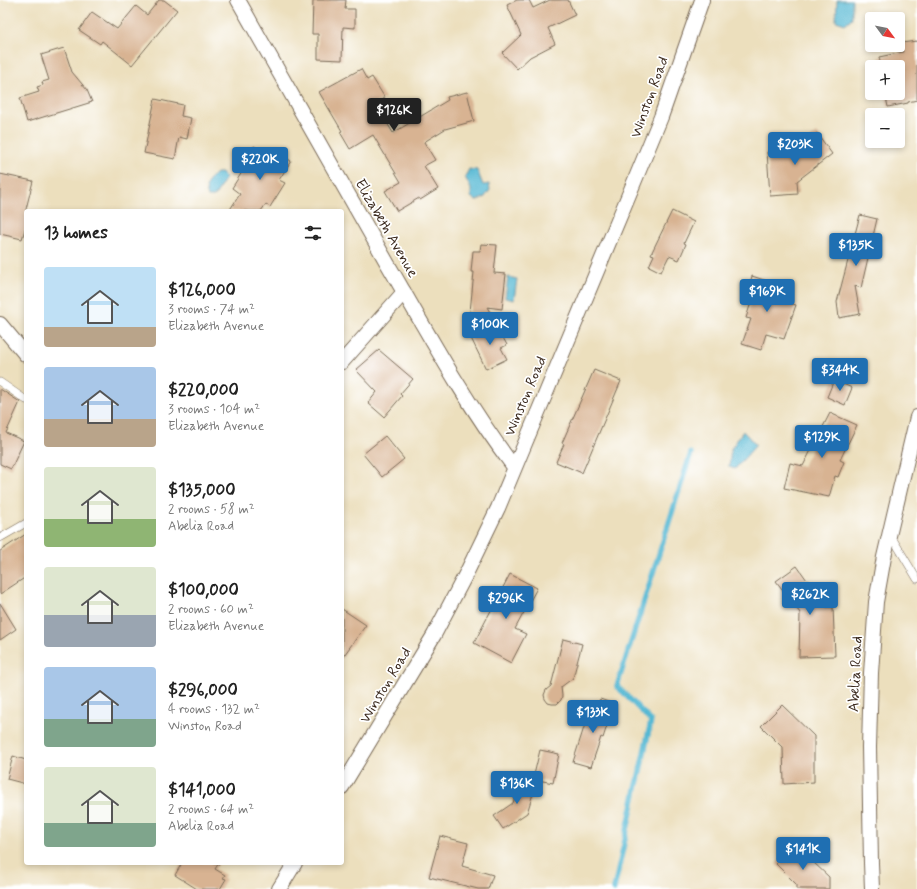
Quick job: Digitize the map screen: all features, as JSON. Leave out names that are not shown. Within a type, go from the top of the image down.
[{"type":"street","name":"Elizabeth Avenue","points":[[238,0],[404,292],[492,438],[514,467]]},
{"type":"street","name":"Winston Road","points":[[344,785],[434,635],[495,515],[641,166],[702,0]]},
{"type":"street","points":[[344,360],[404,292]]},
{"type":"street","points":[[0,324],[24,353]]},
{"type":"street","name":"Abelia Road","points":[[872,889],[870,763],[871,673],[876,602],[884,557],[917,417]]},
{"type":"street","points":[[279,889],[294,865]]},
{"type":"lane","points":[[0,382],[24,399]]},
{"type":"lane","points":[[0,538],[24,524]]},
{"type":"lane","points":[[890,534],[917,579]]},
{"type":"water","points":[[837,0],[852,0],[852,18],[845,24],[836,21]]},
{"type":"water","points":[[469,169],[477,170],[483,185],[489,184],[490,190],[484,198],[476,201],[471,197],[471,189],[465,177]]},
{"type":"water","points":[[216,173],[222,173],[226,178],[214,197],[208,197],[206,186],[210,178]]},
{"type":"water","points":[[508,277],[517,279],[514,300],[505,298]]},
{"type":"water","points":[[743,431],[756,445],[735,469],[729,467],[731,449]]},
{"type":"building","points":[[159,0],[164,0],[177,10],[132,65],[102,41],[100,44],[79,30],[92,12],[117,29],[136,6],[147,15]]},
{"type":"building","points":[[313,0],[346,0],[345,9],[355,9],[355,28],[343,27],[342,60],[318,59],[318,34],[312,34]]},
{"type":"building","points":[[517,0],[529,0],[533,8],[550,0],[568,0],[575,15],[548,28],[555,44],[530,57],[517,69],[502,53],[521,35],[507,5]]},
{"type":"building","points":[[917,41],[917,100],[888,107],[886,100],[905,100],[905,60],[880,60],[879,57],[905,52],[905,42]]},
{"type":"building","points":[[64,48],[72,72],[87,90],[92,102],[27,122],[20,98],[39,92],[37,87],[43,85],[42,82],[49,80],[41,55]]},
{"type":"building","points":[[361,69],[367,80],[372,77],[385,98],[375,103],[393,133],[448,100],[447,97],[467,92],[474,121],[445,129],[424,142],[435,160],[424,166],[438,189],[397,211],[385,191],[401,182],[373,135],[350,149],[340,132],[342,131],[319,92]]},
{"type":"building","points":[[155,99],[183,105],[181,116],[191,118],[187,139],[179,137],[175,159],[144,153]]},
{"type":"building","points":[[817,133],[832,154],[797,181],[798,194],[770,196],[767,152],[794,151]]},
{"type":"building","points":[[254,146],[267,154],[271,148],[291,161],[279,180],[285,183],[270,207],[266,204],[262,209],[230,209],[240,194],[232,188],[249,161],[246,159]]},
{"type":"building","points":[[0,174],[33,181],[26,209],[24,209],[24,232],[22,239],[0,234]]},
{"type":"building","points":[[672,211],[694,222],[684,243],[686,244],[679,260],[669,256],[661,272],[649,266],[654,255],[651,254]]},
{"type":"building","points":[[860,215],[877,219],[861,288],[855,286],[860,314],[839,318],[837,302]]},
{"type":"building","points":[[481,244],[497,245],[494,273],[506,274],[502,309],[487,307],[491,314],[470,312],[474,272],[471,272],[473,251],[480,251]]},
{"type":"building","points":[[752,276],[782,286],[778,300],[796,305],[784,339],[766,334],[761,350],[742,344],[751,319],[746,318],[754,293],[748,291]]},
{"type":"building","points":[[495,323],[507,345],[501,348],[507,359],[486,369],[470,336]]},
{"type":"building","points":[[379,350],[413,379],[400,394],[402,396],[384,417],[368,403],[377,392],[356,370]]},
{"type":"building","points":[[594,370],[621,381],[582,473],[556,462],[564,444],[562,443]]},
{"type":"building","points":[[834,380],[852,388],[845,405],[827,397]]},
{"type":"building","points":[[0,389],[20,402],[6,433],[24,441],[11,469],[0,464]]},
{"type":"building","points":[[830,413],[857,425],[840,460],[844,462],[838,477],[835,476],[829,497],[784,488],[790,463],[803,466]]},
{"type":"building","points":[[385,436],[404,459],[382,477],[363,454]]},
{"type":"building","points":[[24,535],[24,578],[0,594],[0,551]]},
{"type":"building","points":[[797,566],[826,607],[833,607],[835,656],[799,657],[800,613],[776,581]]},
{"type":"building","points":[[510,574],[537,588],[515,629],[526,634],[511,663],[474,643]]},
{"type":"building","points":[[0,603],[16,629],[0,640]]},
{"type":"building","points":[[344,610],[366,625],[344,655]]},
{"type":"building","points":[[563,639],[582,644],[573,678],[561,687],[561,700],[557,704],[552,704],[548,703],[544,695],[546,690],[551,686]]},
{"type":"building","points":[[600,699],[614,704],[603,738],[601,737],[591,767],[573,762],[587,718],[593,720]]},
{"type":"building","points":[[782,705],[814,736],[814,782],[784,784],[783,748],[761,726]]},
{"type":"building","points":[[540,750],[559,754],[553,783],[533,779]]},
{"type":"building","points":[[13,756],[24,759],[24,783],[7,779]]},
{"type":"building","points":[[520,780],[536,784],[527,813],[503,829],[494,816],[513,803]]},
{"type":"building","points":[[440,836],[468,843],[462,866],[493,875],[488,889],[478,889],[429,877]]},
{"type":"building","points":[[795,845],[829,877],[829,889],[797,889],[797,885],[776,864]]},
{"type":"building","points":[[181,865],[218,865],[215,869],[225,875],[223,878],[226,879],[220,889],[197,889],[175,875]]},
{"type":"waterway","points":[[614,889],[651,721],[617,686],[691,453]]}]
